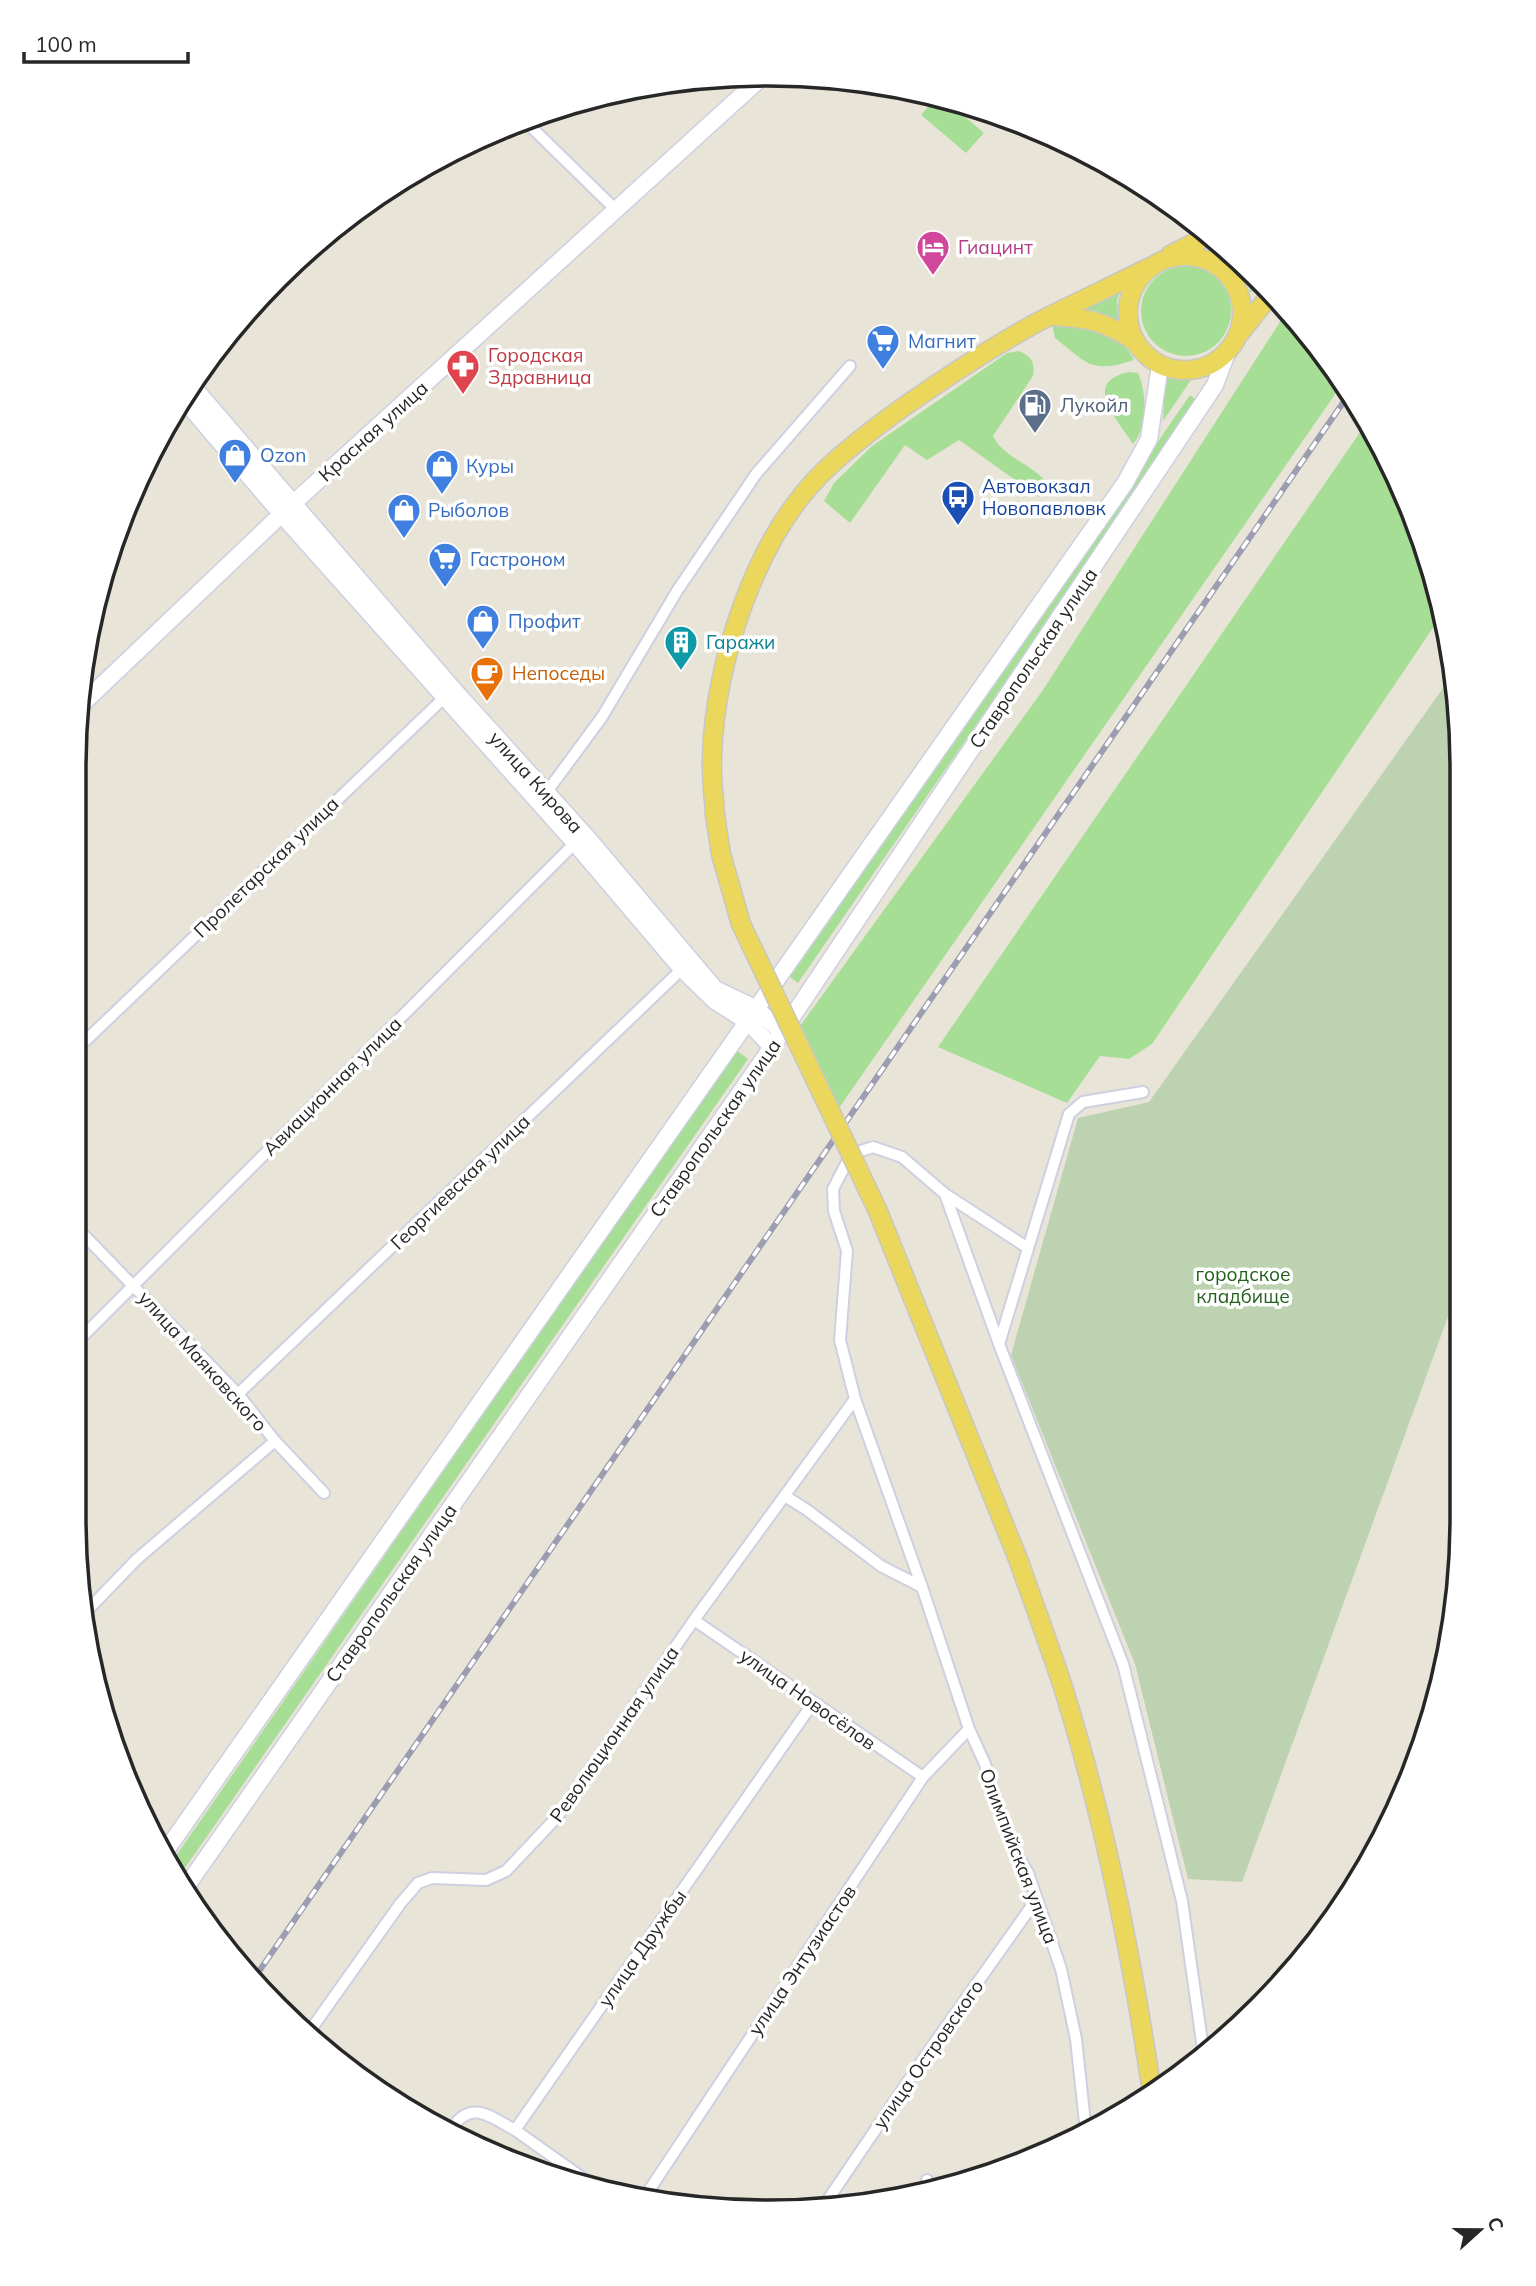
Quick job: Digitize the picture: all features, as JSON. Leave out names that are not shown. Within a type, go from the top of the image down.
[{"type":"main road","name":"Красная улица","points":[[90,696],[288,509],[751,86]]},
{"type":"main road","points":[[1199,240],[1179,249],[1157,264],[1139,279],[1131,294],[1129,319],[1136,342],[1145,354],[1160,365],[1174,370],[1203,368],[1227,353],[1265,302]]},
{"type":"main road","points":[[1150,2083],[1141,2019],[1101,1822],[1062,1685],[1018,1559],[877,1209],[741,924],[721,853],[715,815],[712,757],[718,698],[729,644],[744,598],[791,512],[818,477],[849,448],[958,370],[1052,316],[1178,256],[1208,260],[1226,273],[1238,292],[1242,306],[1238,336]]},
{"type":"main road","points":[[1052,316],[1085,318],[1111,326],[1136,342]]},
{"type":"main road","name":"Ставропольская улица","points":[[191,1881],[772,1047],[1215,385],[1227,353]]},
{"type":"main road","name":"Ставропольская улица","points":[[170,1845],[1125,483],[1149,439],[1160,365]]},
{"type":"main road","name":"улица Кирова","points":[[198,393],[288,509]]},
{"type":"main road","name":"улица Кирова","points":[[190,406],[288,509],[448,693],[715,989],[781,1032]]},
{"type":"main road","name":"улица Кирова","points":[[448,693],[546,793],[682,969],[715,1001],[752,1015],[772,1047]]},
{"type":"street","points":[[532,128],[615,209]]},
{"type":"street","points":[[546,793],[601,717],[677,591],[756,474],[850,366]]},
{"type":"street","name":"Пролетарская улица","points":[[86,1039],[448,693]]},
{"type":"street","name":"Авиационная улица","points":[[86,1332],[580,839]]},
{"type":"street","name":"Георгиевская улица","points":[[238,1394],[682,969]]},
{"type":"street","points":[[999,1344],[1069,1114],[1083,1102],[1143,1093]]},
{"type":"street","name":"Олимпийская улица","points":[[945,1194],[902,1157],[873,1147],[861,1151],[846,1162],[833,1189],[834,1211],[846,1251],[840,1340],[855,1399],[970,1729],[1014,1849],[1028,1873],[1061,1969],[1076,2039],[1085,2122]]},
{"type":"street","points":[[945,1194],[1028,1248]]},
{"type":"street","points":[[945,1194],[999,1344],[1123,1664],[1182,1901],[1202,2044]]},
{"type":"street","name":"улица Маяковского","points":[[86,1238],[238,1394],[275,1441],[324,1493]]},
{"type":"street","name":"Революционная улица","points":[[313,2026],[400,1904],[418,1883],[432,1878],[486,1881],[506,1871],[558,1816],[694,1620],[855,1399]]},
{"type":"street","points":[[92,1606],[137,1559],[275,1441]]},
{"type":"street","points":[[785,1496],[881,1566],[922,1587]]},
{"type":"street","name":"улица Новосёлов","points":[[694,1620],[923,1777]]},
{"type":"street","name":"улица Дружбы","points":[[515,2130],[813,1703]]},
{"type":"street","name":"улица Энтузиастов","points":[[650,2189],[923,1777],[970,1729]]},
{"type":"street","name":"улица Островского","points":[[830,2197],[1036,1900]]},
{"type":"street","points":[[454,2124],[467,2113],[483,2112],[515,2130],[574,2172]]},
{"type":"green space","points":[[929,105],[945,109],[962,114],[984,133],[966,153],[921,115]]},
{"type":"green space","points":[[1177,266],[1195,266],[1211,273],[1224,286],[1231,302],[1231,320],[1224,336],[1211,349],[1195,356],[1177,356],[1161,349],[1148,336],[1141,320],[1141,302],[1148,286],[1161,273]]},
{"type":"green space","points":[[1122,287],[1117,300],[1118,320],[1097,311],[1082,309]]},
{"type":"green space","points":[[1282,319],[1337,392],[839,1108],[800,1026],[1043,690]]},
{"type":"green space","points":[[1067,324],[1106,333],[1122,344],[1134,360],[1099,366],[1083,360],[1055,338],[1052,325]]},
{"type":"green space","points":[[1019,351],[1032,360],[1033,376],[993,436],[1004,450],[1047,483],[1046,490],[1039,497],[959,440],[927,460],[905,445],[850,523],[824,501],[834,483],[872,446],[1007,353]]},
{"type":"green space","points":[[1129,372],[1138,373],[1144,400],[1144,419],[1133,444],[1112,413],[1105,393],[1107,384],[1115,377]]},
{"type":"green space","points":[[1161,374],[1193,377],[1163,421],[1164,396]]},
{"type":"green space","points":[[1190,395],[1199,402],[798,983],[789,976]]},
{"type":"green space","points":[[1361,431],[1380,466],[1414,549],[1435,625],[1152,1044],[1129,1059],[1100,1056],[1067,1103],[938,1047]]},
{"type":"green space","name":"городское кладбище","points":[[1445,686],[1450,768],[1450,1311],[1242,1882],[1188,1879],[1135,1664],[1011,1355],[1078,1118],[1149,1102]]},
{"type":"green space","points":[[736,1050],[748,1059],[184,1870],[176,1856]]},
{"type":"railway","points":[[259,1972],[1343,402]]},
{"type":"place","name":"Гиацинт","points":[[933,277]]},
{"type":"place","name":"Магнит","points":[[883,371]]},
{"type":"place","name":"Городская Здравница","points":[[463,396]]},
{"type":"place","name":"Лукойл","points":[[1035,435]]},
{"type":"place","name":"Ozon","points":[[235,485]]},
{"type":"place","name":"Куры","points":[[442,496]]},
{"type":"place","name":"Автовокзал Новопавловк","points":[[958,527]]},
{"type":"place","name":"Рыболов","points":[[404,540]]},
{"type":"place","name":"Гастроном","points":[[445,589]]},
{"type":"place","name":"Профит","points":[[483,651]]},
{"type":"place","name":"Гаражи","points":[[681,672]]},
{"type":"place","name":"Непоседы","points":[[487,703]]}]
